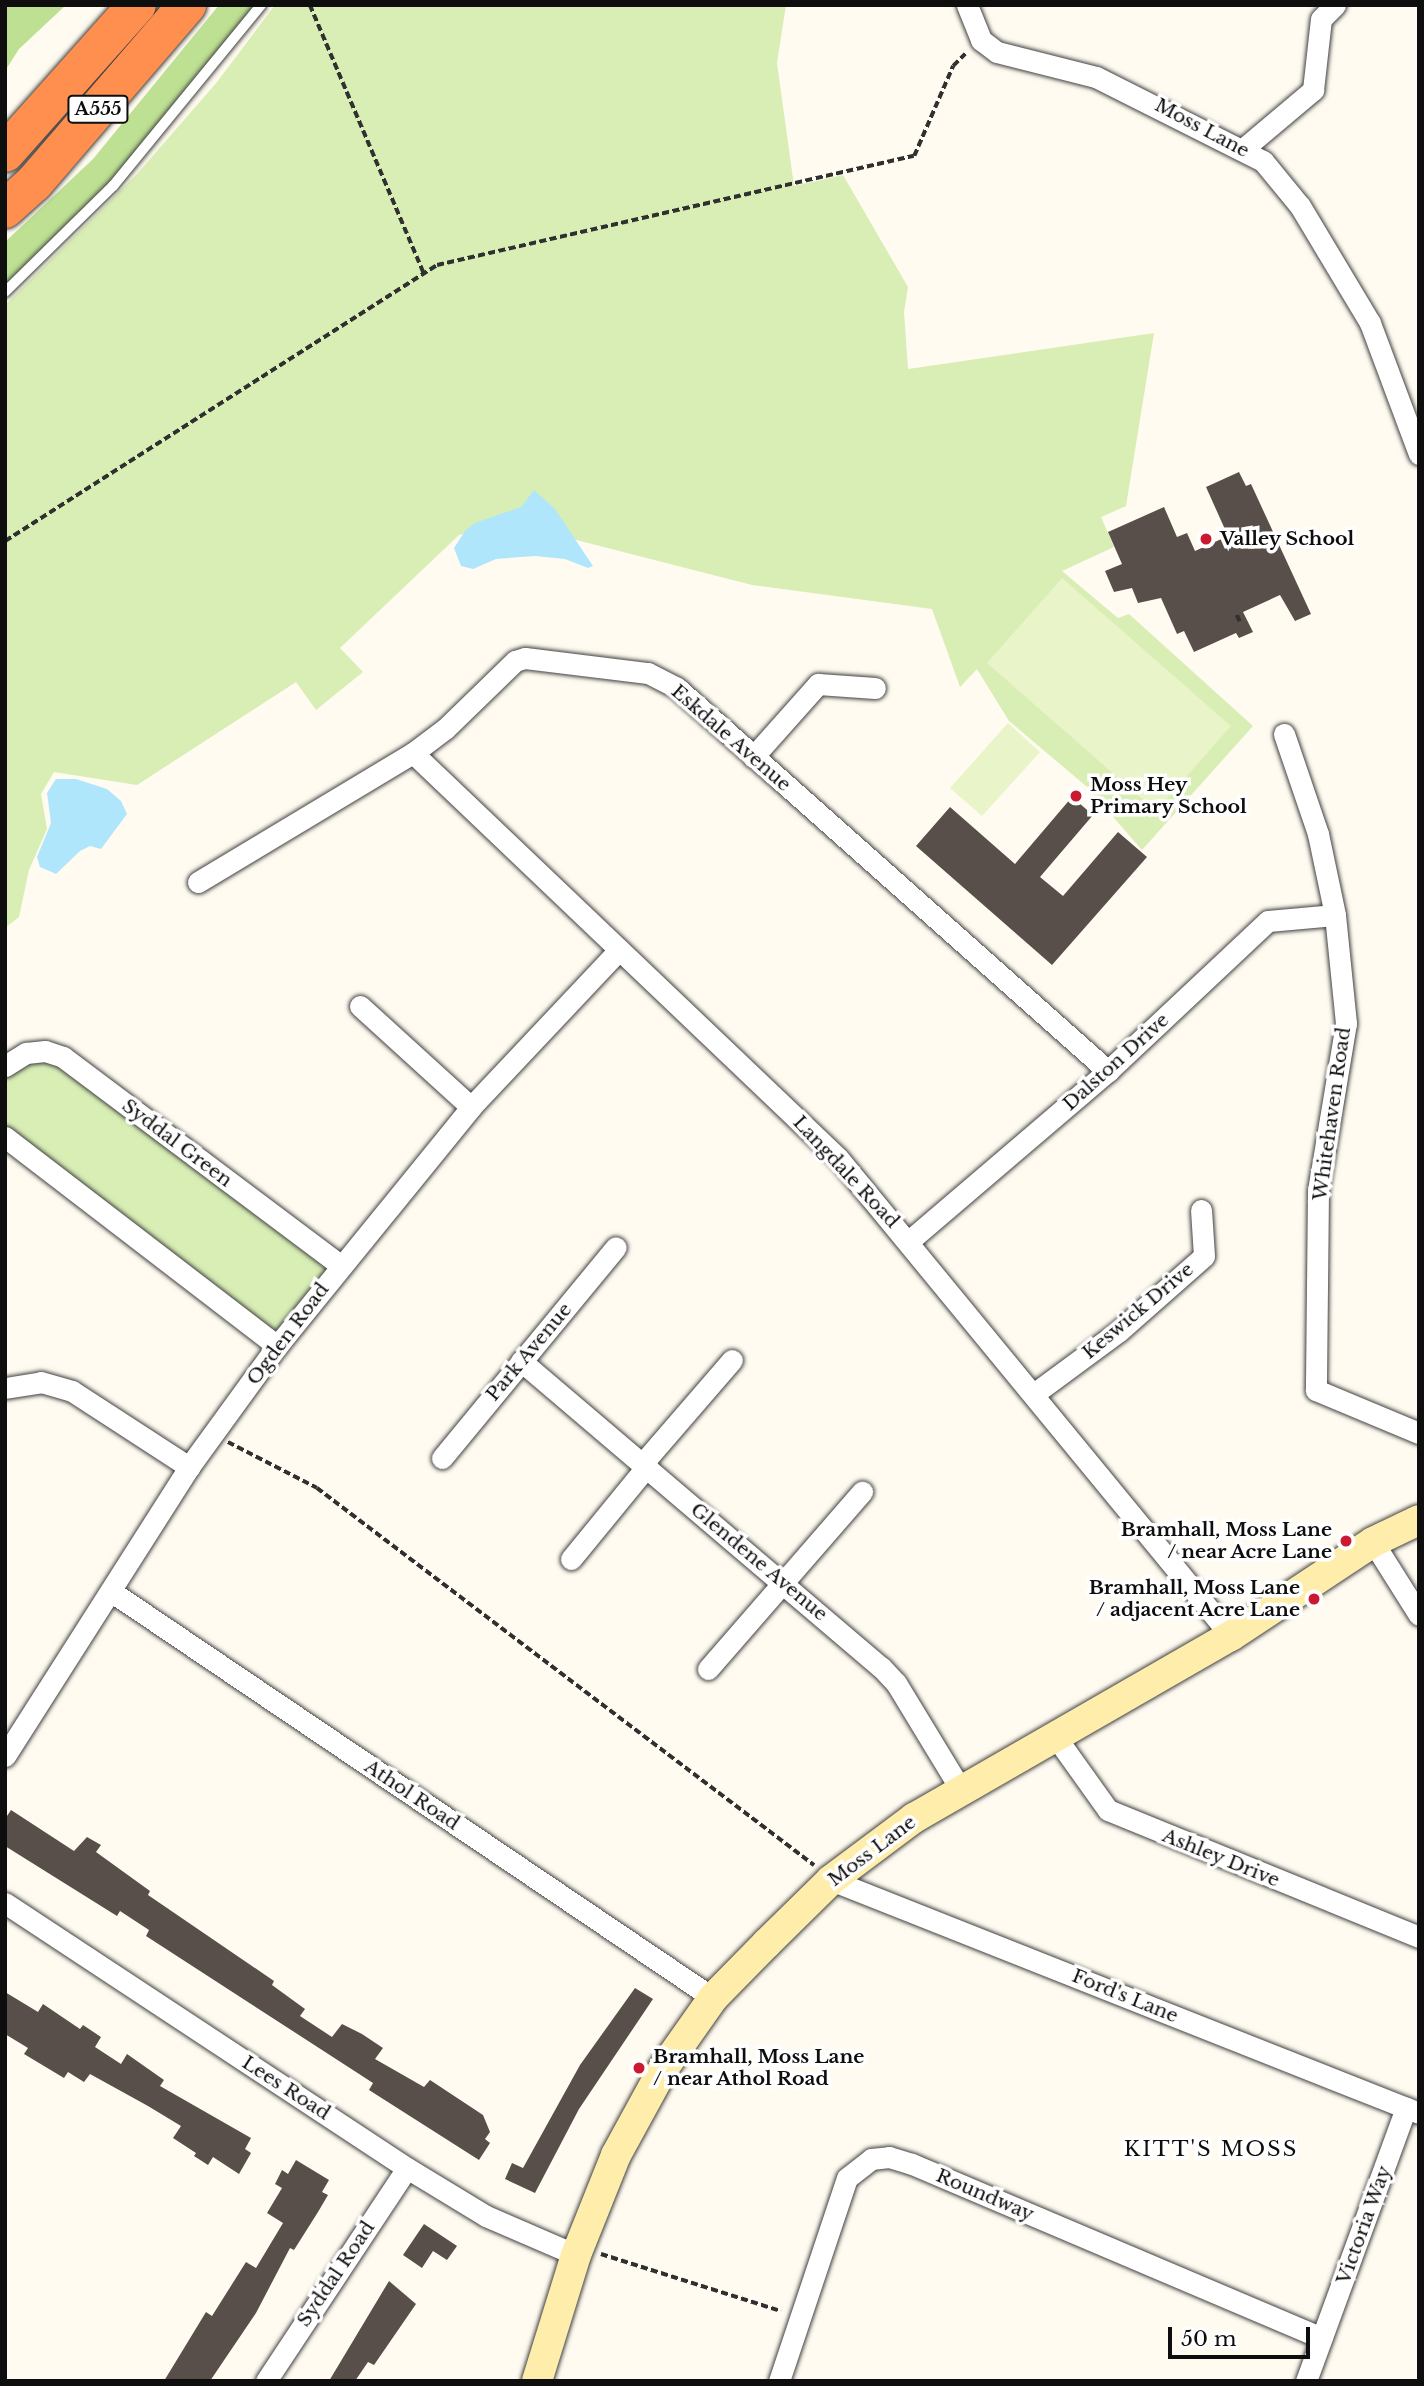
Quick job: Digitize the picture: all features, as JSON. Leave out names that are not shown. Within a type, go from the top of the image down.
[{"type":"highway","name":"A555","points":[[5,153],[137,5]]},
{"type":"highway","name":"A555","points":[[5,209],[34,183],[187,5]]},
{"type":"main road","name":"Moss Lane","points":[[537,2381],[578,2251],[615,2155],[663,2068],[713,1998],[832,1879],[914,1818],[963,1793],[1055,1736],[1231,1636],[1373,1542],[1419,1520]]},
{"type":"street","points":[[967,5],[981,40]]},
{"type":"street","points":[[1243,149],[1313,90],[1321,19],[1335,5]]},
{"type":"street","name":"Moss Lane","points":[[981,40],[997,52],[1096,77],[1263,161],[1300,206],[1346,281],[1378,341],[1419,454]]},
{"type":"street","name":"Eskdale Avenue","points":[[198,882],[413,752],[445,729],[506,665],[525,658],[662,678],[1108,1071]]},
{"type":"street","points":[[754,757],[818,684],[875,688]]},
{"type":"street","name":"Whitehaven Road","points":[[1284,734],[1318,834],[1335,915],[1346,1023],[1318,1191],[1316,1391],[1419,1433]]},
{"type":"street","name":"Langdale Road","points":[[413,752],[838,1158],[1035,1393],[1231,1636]]},
{"type":"street","name":"Dalston Drive","points":[[909,1241],[1108,1071],[1268,921],[1335,915]]},
{"type":"street","name":"Ogden Road","points":[[5,1756],[190,1467],[277,1346],[471,1107],[619,950]]},
{"type":"street","points":[[360,1006],[471,1107]]},
{"type":"street","name":"Syddal Green","points":[[5,1066],[26,1053],[63,1057],[341,1266]]},
{"type":"street","points":[[5,1137],[277,1346]]},
{"type":"street","name":"Keswick Drive","points":[[1035,1393],[1119,1331],[1204,1256],[1201,1210]]},
{"type":"street","name":"Park Avenue","points":[[442,1458],[616,1247]]},
{"type":"street","points":[[571,1559],[645,1464],[732,1360]]},
{"type":"street","name":"Glendene Avenue","points":[[521,1361],[645,1464],[896,1682],[963,1793]]},
{"type":"street","points":[[5,1388],[41,1382],[72,1391],[190,1467]]},
{"type":"street","points":[[708,1669],[862,1492]]},
{"type":"street","points":[[1373,1542],[1419,1615]]},
{"type":"street","name":"Athol Road","points":[[112,1592],[713,1998]]},
{"type":"street","name":"Ashley Drive","points":[[1055,1736],[1108,1810],[1419,1937]]},
{"type":"street","name":"Ford's Lane","points":[[832,1879],[1412,2110]]},
{"type":"street","name":"Lees Road","points":[[5,1903],[407,2168],[486,2216],[578,2251]]},
{"type":"street","name":"Victoria Way","points":[[1306,2381],[1412,2110]]},
{"type":"street","name":"Roundway","points":[[779,2381],[847,2178],[871,2159],[889,2158],[1322,2338]]},
{"type":"street","name":"Syddal Road","points":[[267,2381],[407,2168]]},
{"type":"lane","points":[[5,292],[113,186],[261,5]]},
{"type":"path","points":[[310,5],[424,273]]},
{"type":"path","points":[[5,541],[437,265],[914,156],[953,66],[981,40]]},
{"type":"path","points":[[1237,615],[1241,624]]},
{"type":"path","points":[[213,1435],[317,1488],[832,1879]]},
{"type":"path","points":[[578,2251],[799,2317]]},
{"type":"green space","points":[[5,5],[66,5],[19,49],[5,71]]},
{"type":"green space","points":[[219,5],[261,5],[113,186],[5,292],[5,242],[93,159]]},
{"type":"green space","points":[[275,5],[786,5],[777,63],[794,186],[843,175],[908,287],[904,312],[908,369],[1154,333],[1126,506],[1101,517],[1114,547],[1062,571],[1118,618],[1129,614],[1253,726],[1142,850],[1086,786],[1009,721],[977,669],[960,687],[932,609],[752,585],[510,523],[459,535],[340,648],[363,672],[316,710],[296,682],[137,785],[54,772],[41,794],[47,829],[29,870],[19,917],[5,928],[5,305],[137,174],[217,82]]},
{"type":"green space","points":[[1062,578],[1231,726],[1156,811],[987,663]]},
{"type":"green space","points":[[1008,723],[1040,752],[982,816],[950,788]]},
{"type":"green space","points":[[45,1051],[341,1266],[277,1346],[5,1137],[5,1066]]},
{"type":"water","points":[[534,490],[555,509],[593,566],[588,568],[565,559],[535,556],[496,559],[473,569],[461,566],[454,548],[465,531],[475,523],[521,507]]},
{"type":"water","points":[[56,779],[76,779],[107,789],[121,801],[127,814],[101,849],[90,846],[80,851],[56,874],[40,867],[37,857],[51,823],[47,793]]},
{"type":"building","points":[[1239,472],[1246,486],[1251,484],[1311,614],[1295,621],[1280,595],[1243,612],[1253,632],[1239,638],[1236,633],[1194,652],[1184,631],[1177,634],[1161,598],[1138,603],[1132,588],[1114,592],[1105,571],[1122,564],[1108,532],[1164,507],[1177,537],[1187,533],[1195,551],[1228,536],[1206,487]]},
{"type":"building","points":[[1072,797],[1093,815],[1040,877],[1063,896],[1118,832],[1147,857],[1052,965],[916,846],[950,807],[1015,864]]},
{"type":"building","points":[[11,1810],[74,1851],[87,1837],[101,1845],[96,1852],[150,1891],[148,1895],[274,1981],[272,1985],[305,2009],[300,2016],[332,2037],[342,2024],[362,2034],[383,2048],[375,2059],[424,2087],[430,2080],[483,2115],[490,2132],[485,2139],[490,2143],[479,2160],[369,2090],[373,2083],[146,1936],[149,1930],[120,1911],[117,1916],[5,1846],[5,1819]]},
{"type":"building","points":[[635,1988],[653,1999],[579,2109],[535,2193],[505,2179],[512,2163],[523,2168],[580,2065]]},
{"type":"building","points":[[5,1992],[38,2012],[43,2004],[80,2029],[83,2025],[101,2037],[95,2047],[121,2064],[127,2054],[164,2080],[160,2086],[251,2138],[245,2149],[251,2153],[239,2174],[213,2157],[208,2165],[194,2156],[196,2153],[173,2138],[181,2126],[148,2106],[90,2074],[84,2082],[68,2072],[64,2078],[24,2054],[28,2048],[5,2034]]},
{"type":"building","points":[[296,2160],[329,2180],[322,2192],[328,2195],[318,2212],[294,2250],[290,2248],[256,2313],[210,2381],[164,2381],[206,2312],[212,2316],[246,2262],[256,2268],[283,2223],[267,2213],[282,2188],[275,2184],[282,2170],[288,2174]]},
{"type":"building","points":[[424,2224],[457,2246],[447,2260],[433,2251],[422,2268],[403,2255]]},
{"type":"building","points":[[389,2281],[416,2304],[374,2365],[368,2362],[355,2381],[329,2381]]},
{"type":"place","name":"Valley School","points":[[1206,539]]},
{"type":"place","name":"Moss Hey Primary School","points":[[1076,796]]},
{"type":"place","name":"Bramhall, Moss Lane / near Acre Lane","points":[[1346,1541]]},
{"type":"place","name":"Bramhall, Moss Lane / adjacent Acre Lane","points":[[1314,1599]]},
{"type":"place","name":"Bramhall, Moss Lane / near Athol Road","points":[[639,2068]]},
{"type":"district","name":"KITT'S MOSS","points":[[1211,2149]]}]
